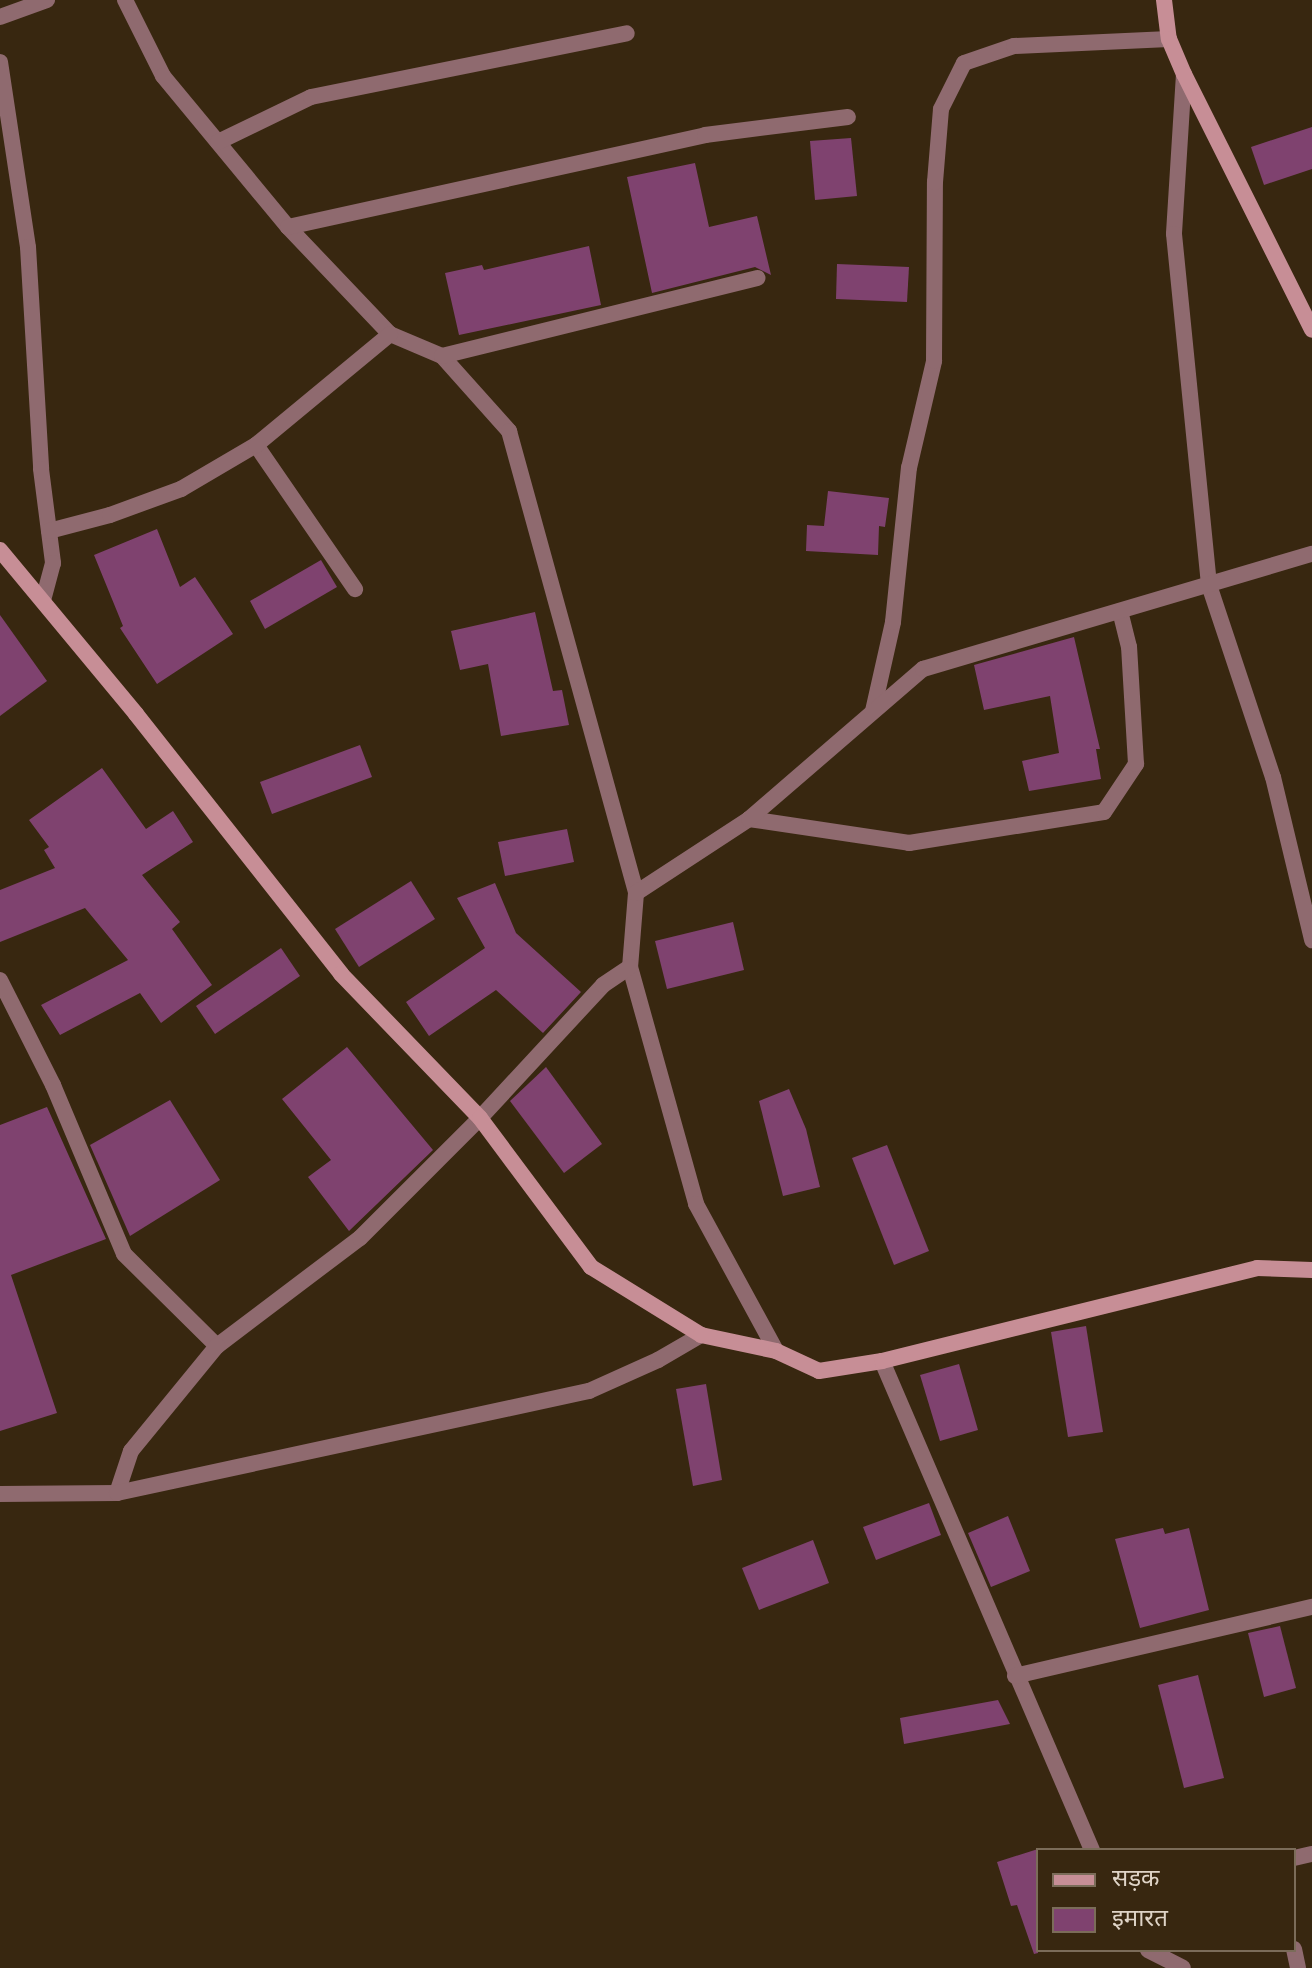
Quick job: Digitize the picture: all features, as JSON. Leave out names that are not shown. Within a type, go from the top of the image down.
[{"type":"main road","points":[[1164,0],[1169,39],[1184,74],[1312,330]]},
{"type":"main road","points":[[0,550],[341,974],[480,1118],[591,1267],[701,1335],[776,1351],[819,1371],[882,1361],[1257,1268],[1312,1270]]},
{"type":"street","points":[[0,17],[47,0]]},
{"type":"street","points":[[125,0],[163,76],[288,227],[390,334],[442,356],[509,431],[636,893],[630,967],[696,1204],[776,1351]]},
{"type":"street","points":[[218,142],[311,97],[627,33]]},
{"type":"street","points":[[873,711],[893,622],[909,468],[934,361],[935,182],[941,109],[964,63],[1014,46],[1169,39]]},
{"type":"street","points":[[0,62],[28,247],[41,469],[53,563],[43,601]]},
{"type":"street","points":[[1184,74],[1174,234],[1209,585],[1273,777],[1312,940]]},
{"type":"street","points":[[288,227],[705,135],[848,117]]},
{"type":"street","points":[[442,356],[758,278]]},
{"type":"street","points":[[49,531],[110,515],[181,489],[256,445],[390,334]]},
{"type":"street","points":[[256,445],[355,589]]},
{"type":"street","points":[[636,893],[749,819],[923,669],[1312,554]]},
{"type":"street","points":[[749,819],[909,843],[1104,812],[1136,764],[1129,647],[1120,611]]},
{"type":"street","points":[[117,1493],[131,1451],[217,1346],[360,1238],[480,1118],[603,985],[630,967]]},
{"type":"street","points":[[0,980],[53,1085],[124,1254],[217,1346]]},
{"type":"street","points":[[2,1488],[117,1493],[589,1391],[658,1360],[701,1335]]},
{"type":"street","points":[[882,1361],[1091,1848]]},
{"type":"street","points":[[1015,1676],[1312,1607]]},
{"type":"street","points":[[1152,1952],[1183,1968]]},
{"type":"building","points":[[1312,127],[1312,169],[1264,185],[1251,147]]},
{"type":"building","points":[[851,138],[857,196],[815,200],[810,141]]},
{"type":"building","points":[[695,163],[709,227],[757,216],[771,275],[755,267],[652,293],[627,177]]},
{"type":"building","points":[[589,246],[601,305],[459,335],[445,273],[482,265],[484,270]]},
{"type":"building","points":[[837,264],[909,267],[907,302],[836,299]]},
{"type":"building","points":[[828,491],[889,498],[885,527],[879,526],[878,555],[806,551],[807,525],[824,526]]},
{"type":"building","points":[[157,529],[180,587],[195,577],[233,634],[157,684],[120,628],[123,626],[94,555]]},
{"type":"building","points":[[321,560],[337,587],[265,629],[250,601]]},
{"type":"building","points":[[535,612],[553,691],[562,690],[569,725],[501,736],[488,664],[460,670],[451,631]]},
{"type":"building","points":[[0,615],[47,681],[0,716]]},
{"type":"building","points":[[1074,637],[1100,749],[1096,749],[1101,779],[1029,791],[1022,761],[1059,753],[1050,696],[984,710],[974,665]]},
{"type":"building","points":[[360,745],[372,777],[272,814],[260,782]]},
{"type":"building","points":[[102,768],[146,829],[173,811],[193,842],[142,875],[180,922],[172,929],[212,985],[161,1023],[140,993],[60,1035],[41,1005],[128,960],[85,908],[0,942],[0,890],[55,868],[44,850],[49,847],[29,820]]},
{"type":"building","points":[[567,829],[574,862],[505,876],[498,842]]},
{"type":"building","points":[[411,881],[435,919],[359,967],[335,929]]},
{"type":"building","points":[[495,883],[516,933],[581,992],[543,1033],[496,990],[429,1036],[406,1002],[485,948],[457,898]]},
{"type":"building","points":[[733,922],[744,970],[667,989],[655,941]]},
{"type":"building","points":[[281,948],[300,976],[215,1034],[196,1006]]},
{"type":"building","points":[[347,1047],[433,1150],[349,1231],[308,1177],[331,1160],[282,1099]]},
{"type":"building","points":[[546,1067],[602,1144],[564,1173],[510,1101]]},
{"type":"building","points":[[789,1089],[806,1129],[820,1187],[783,1196],[759,1101]]},
{"type":"building","points":[[170,1100],[220,1180],[130,1236],[90,1145]]},
{"type":"building","points":[[47,1107],[106,1239],[11,1275],[57,1413],[0,1431],[0,1125]]},
{"type":"building","points":[[887,1145],[929,1251],[894,1265],[852,1158]]},
{"type":"building","points":[[1086,1326],[1103,1432],[1068,1437],[1051,1332]]},
{"type":"building","points":[[959,1364],[978,1430],[940,1441],[920,1375]]},
{"type":"building","points":[[706,1384],[722,1480],[693,1486],[676,1389]]},
{"type":"building","points":[[929,1503],[941,1535],[876,1560],[863,1527]]},
{"type":"building","points":[[1008,1516],[1030,1571],[991,1587],[968,1533]]},
{"type":"building","points":[[1163,1528],[1165,1534],[1189,1528],[1209,1610],[1140,1628],[1115,1539]]},
{"type":"building","points":[[813,1540],[829,1583],[759,1610],[742,1568]]},
{"type":"building","points":[[1280,1626],[1296,1688],[1264,1697],[1248,1633]]},
{"type":"building","points":[[1198,1675],[1224,1778],[1184,1788],[1158,1685]]},
{"type":"building","points":[[998,1700],[1010,1724],[904,1744],[900,1718]]},
{"type":"building","points":[[1036,1850],[1038,1953],[1034,1954],[1017,1905],[1011,1906],[997,1862]]}]
